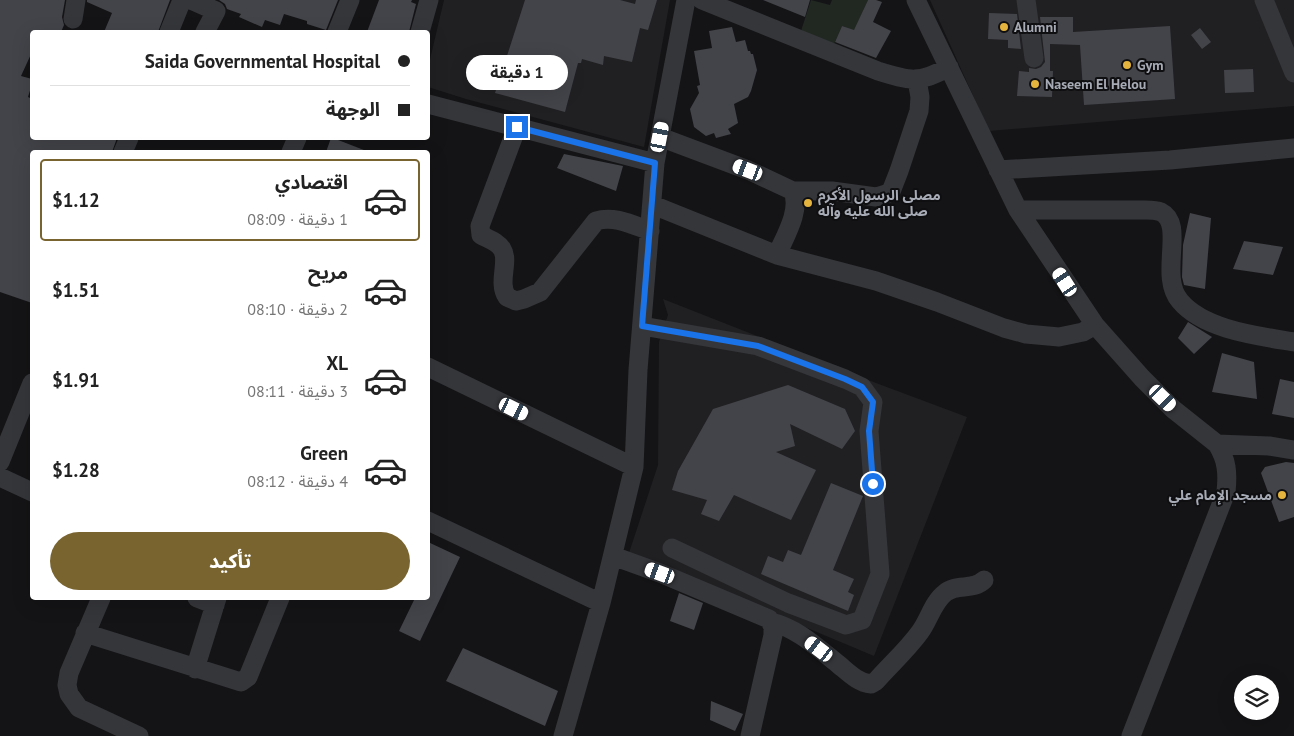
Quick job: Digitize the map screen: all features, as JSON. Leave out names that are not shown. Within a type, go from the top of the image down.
[{"type":"street","points":[[73,18],[76,0]]},
{"type":"street","points":[[170,30],[182,0]]},
{"type":"street","points":[[191,0],[216,11],[206,30]]},
{"type":"street","points":[[338,30],[350,0]]},
{"type":"street","points":[[421,30],[429,0]]},
{"type":"street","points":[[563,736],[601,603],[634,467],[642,326],[655,163],[686,0]]},
{"type":"street","points":[[702,0],[878,71],[902,78],[917,80],[932,76],[949,67]]},
{"type":"street","points":[[916,0],[1018,210],[1095,325],[1142,378],[1180,414],[1218,444],[1226,463],[1226,492],[1131,736]]},
{"type":"street","points":[[1026,0],[1034,58]]},
{"type":"street","points":[[1264,0],[1294,73]]},
{"type":"street","points":[[660,137],[748,170],[793,191],[817,190],[876,197],[892,189],[899,171],[920,111],[917,80]]},
{"type":"street","points":[[430,105],[655,163]]},
{"type":"street","points":[[517,127],[480,226],[481,235],[497,244],[503,253],[503,287],[507,297],[516,301],[540,292],[596,222],[604,219],[616,220],[650,231]]},
{"type":"street","points":[[998,170],[1160,160],[1294,148]]},
{"type":"street","points":[[777,255],[794,213],[796,196],[793,191]]},
{"type":"street","points":[[652,206],[777,255],[876,282],[937,302],[1004,328],[1026,334],[1059,337],[1083,332],[1095,325]]},
{"type":"street","points":[[1018,210],[1153,210],[1160,212],[1166,216],[1172,229],[1173,245],[1170,280],[1173,293],[1188,310],[1199,318],[1231,328],[1294,342]]},
{"type":"street","points":[[642,326],[758,346],[862,387],[873,402],[869,431],[880,574],[862,620],[846,625],[813,613],[672,548]]},
{"type":"street","points":[[430,368],[634,467]]},
{"type":"street","points":[[0,462],[30,388]]},
{"type":"street","points":[[1218,444],[1269,446],[1294,450]]},
{"type":"street","points":[[0,477],[30,491]]},
{"type":"street","points":[[430,522],[601,603]]},
{"type":"street","points":[[613,556],[660,573],[761,615],[771,622],[791,630],[859,680],[871,684],[912,644],[946,592],[956,588],[976,586],[984,580]]},
{"type":"street","points":[[100,600],[69,673],[67,685],[69,694],[79,708],[139,736]]},
{"type":"street","points":[[85,633],[241,682],[245,681],[248,677],[279,600]]},
{"type":"street","points":[[195,669],[216,601]]},
{"type":"street","points":[[750,736],[773,635],[771,622]]},
{"type":"shaded area","points":[[444,0],[670,0],[644,147],[430,88],[430,60]]},
{"type":"shaded area","points":[[811,0],[830,5],[832,0],[868,0],[854,31],[842,26],[834,44],[801,31]]},
{"type":"shaded area","points":[[930,0],[1294,0],[1294,106],[989,131]]},
{"type":"shaded area","points":[[663,299],[967,417],[874,656],[629,553],[658,465],[659,342],[668,315]]},
{"type":"building","points":[[0,0],[65,0],[62,17],[64,25],[62,30],[30,30],[30,56],[21,76],[30,78],[28,97],[30,98],[30,140],[116,140],[113,150],[30,150],[30,302],[0,292]]},
{"type":"building","points":[[87,0],[170,0],[159,30],[105,30],[112,13],[87,2]]},
{"type":"building","points":[[219,0],[338,0],[326,30],[307,24],[307,21],[284,14],[280,25],[265,20],[262,27],[239,17],[241,14],[227,9],[225,4]]},
{"type":"building","points":[[379,0],[412,0],[411,2],[416,4],[410,30],[368,30]]},
{"type":"building","points":[[525,0],[620,0],[635,4],[636,0],[657,0],[648,30],[640,28],[632,62],[604,56],[603,65],[582,59],[581,63],[578,63],[565,112],[495,93]],"holes":[[[539,59],[563,66],[556,86],[536,81]]]},
{"type":"building","points":[[763,0],[810,0],[805,17]]},
{"type":"building","points":[[868,0],[882,2],[873,22],[891,31],[876,58],[835,42],[842,26],[854,30]]},
{"type":"building","name":"Alumni","points":[[989,13],[1017,14],[1021,49],[1008,48],[1008,40],[988,39]]},
{"type":"building","name":"Gym","points":[[1040,17],[1073,17],[1073,32],[1170,26],[1175,99],[1084,105],[1080,45],[1050,44],[1050,71],[1053,71],[1052,97],[1017,96],[1019,71],[1029,72],[1029,68],[1036,69],[1045,62]]},
{"type":"building","points":[[732,27],[736,42],[745,40],[748,51],[753,54],[757,70],[748,97],[734,104],[738,123],[728,129],[731,134],[716,138],[714,133],[706,136],[694,127],[690,109],[699,93],[697,86],[700,85],[694,51],[712,48],[709,31]]},
{"type":"building","points":[[1200,28],[1211,42],[1202,49],[1191,35]]},
{"type":"building","points":[[1253,69],[1254,92],[1225,93],[1224,70]]},
{"type":"building","points":[[330,140],[338,140],[364,150],[327,150]]},
{"type":"building","points":[[564,154],[623,166],[616,191],[557,168]]},
{"type":"building","points":[[1190,213],[1211,218],[1205,289],[1184,285],[1182,277],[1183,245]]},
{"type":"building","points":[[1244,241],[1283,247],[1273,275],[1233,269]]},
{"type":"building","points":[[1188,322],[1212,337],[1194,354],[1178,338]]},
{"type":"building","points":[[1222,353],[1254,362],[1257,399],[1212,392]]},
{"type":"building","points":[[1280,379],[1294,382],[1294,418],[1272,414]]},
{"type":"building","points":[[788,385],[845,409],[855,431],[842,449],[790,424],[795,446],[776,452],[816,470],[791,520],[734,495],[719,521],[701,514],[707,500],[672,490],[678,471],[713,409]]},
{"type":"building","name":"مسجد الإمام علي","points":[[1286,462],[1294,463],[1294,517],[1279,522],[1261,473],[1265,467]]},
{"type":"building","points":[[831,483],[863,496],[833,570],[854,579],[848,592],[854,595],[848,611],[761,574],[768,556],[783,562],[788,550],[801,555]]},
{"type":"building","points":[[430,543],[460,557],[420,641],[399,631],[414,600],[430,600]]},
{"type":"building","points":[[679,593],[703,603],[694,630],[670,621]]},
{"type":"building","points":[[463,648],[558,691],[545,726],[446,681]]},
{"type":"building","points":[[711,701],[743,714],[735,731],[710,720]]},
{"type":"place","name":"Alumni","points":[[1004,27]]},
{"type":"place","name":"Gym","points":[[1127,65]]},
{"type":"place","name":"Naseem El Helou","points":[[1035,84]]},
{"type":"place","name":"مصلى الرسول الأكرم صلى الله عليه وآله","points":[[808,203]]},
{"type":"place","name":"مسجد الإمام علي","points":[[1282,495]]},
{"type":"route","points":[[517,127],[655,163],[642,326],[758,346],[862,387],[873,402],[869,431],[873,484]]}]
